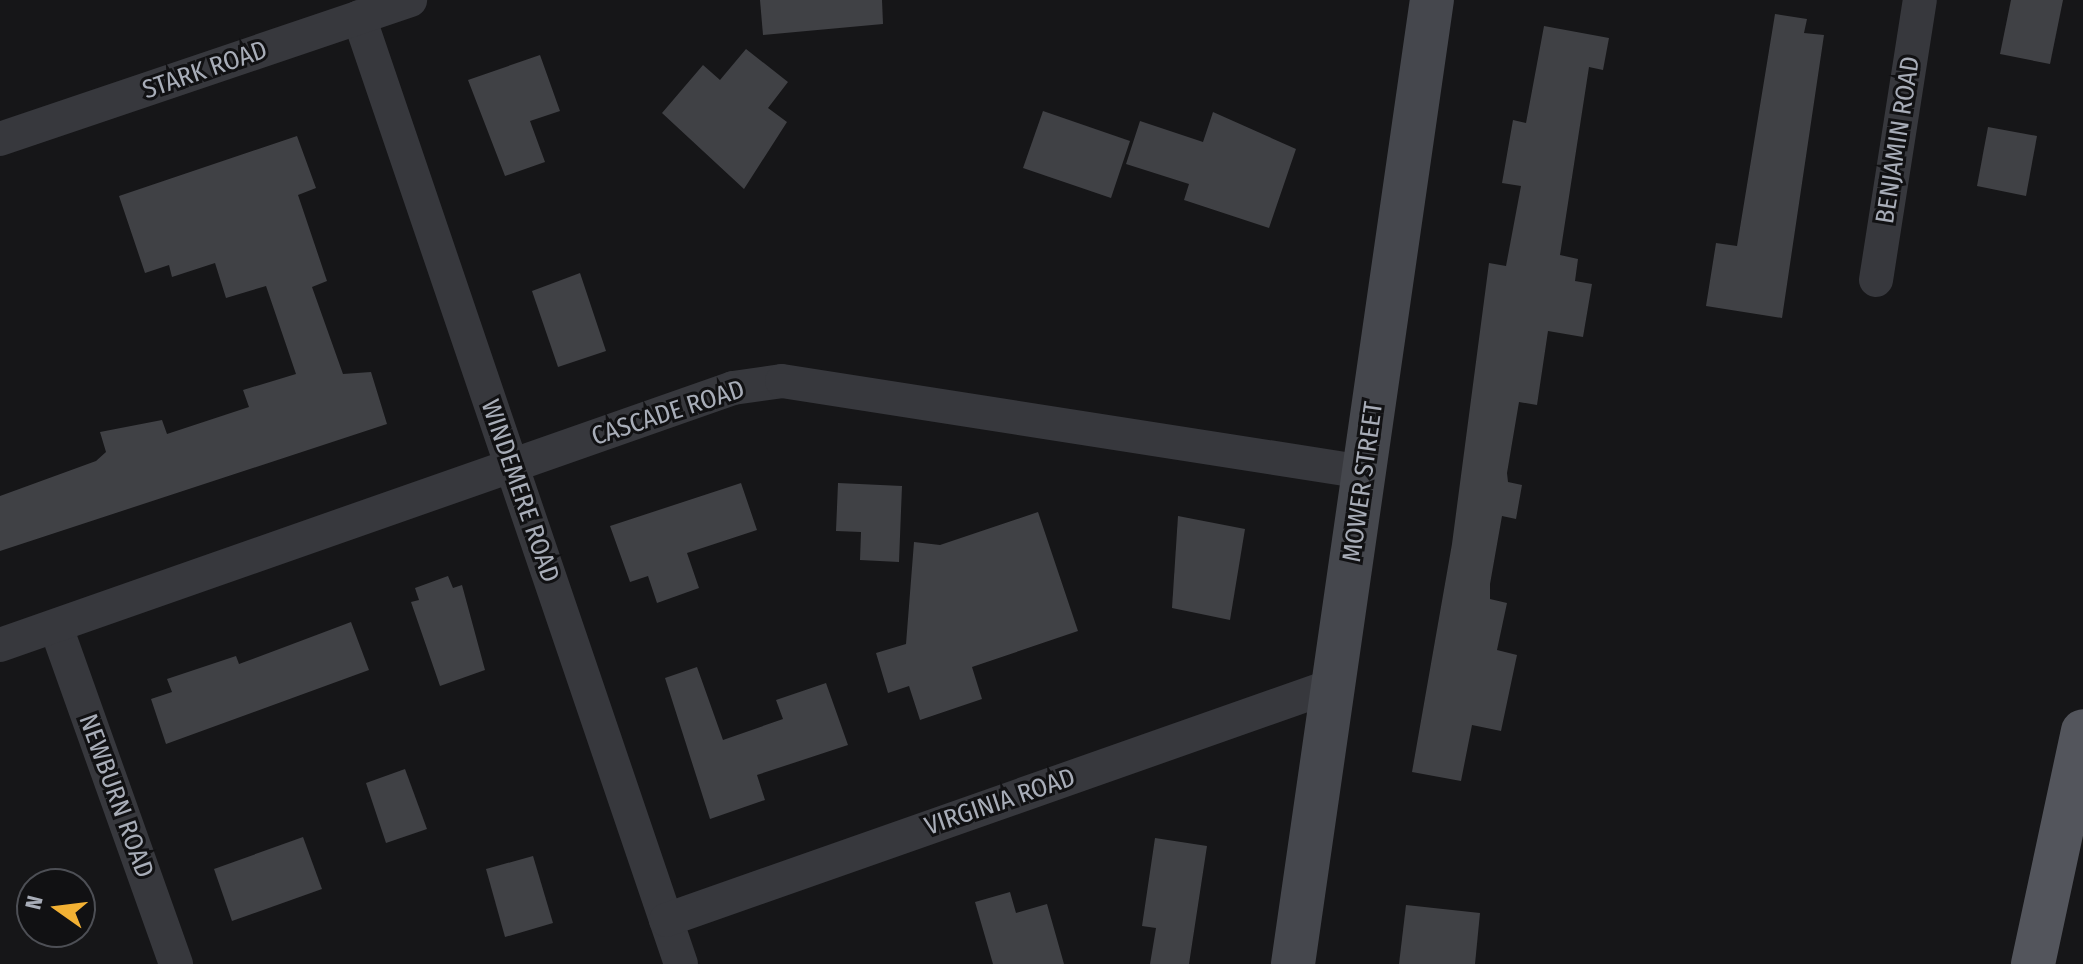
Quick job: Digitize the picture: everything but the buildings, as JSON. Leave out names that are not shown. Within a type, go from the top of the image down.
[{"type":"main road","points":[[2033,964],[2083,731]]},
{"type":"street","name":"STARK ROAD","points":[[0,139],[410,0]]},
{"type":"street","name":"MOWER STREET","points":[[1293,964],[1432,0]]},
{"type":"street","name":"BENJAMIN ROAD","points":[[1876,280],[1920,0]]},
{"type":"street","name":"WINDEMERE ROAD","points":[[359,17],[681,964]]},
{"type":"street","name":"CASCADE ROAD","points":[[0,645],[733,388],[782,381],[1364,472]]},
{"type":"street","name":"NEWBURN ROAD","points":[[56,627],[176,964]]},
{"type":"street","name":"VIRGINIA ROAD","points":[[666,920],[1334,685]]}]
